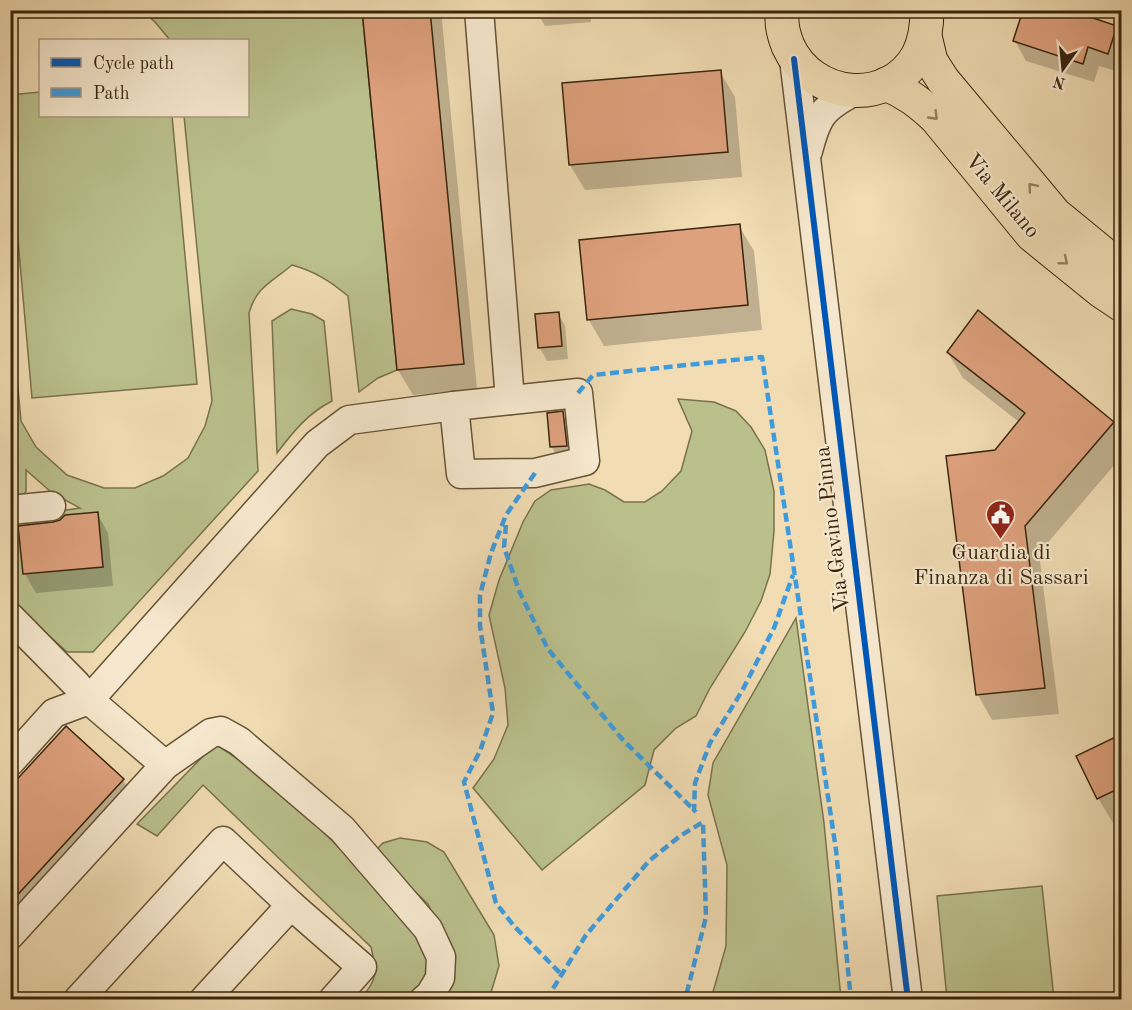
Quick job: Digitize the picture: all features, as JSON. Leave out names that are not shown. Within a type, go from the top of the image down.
[{"type":"main road","points":[[783,10],[784,38],[794,59]]},
{"type":"main road","points":[[870,88],[904,72],[917,56],[926,23]]},
{"type":"main road","name":"Via Milano","points":[[926,23],[931,62],[943,80],[1055,214],[1118,261]]},
{"type":"main road","name":"Via Milano","points":[[794,59],[810,76],[831,88],[870,88],[905,92],[919,101],[936,118],[1032,235],[1101,291],[1122,305]]},
{"type":"street","points":[[479,10],[510,400]]},
{"type":"street","name":"Via Gavino Pinna","points":[[794,59],[907,998]]},
{"type":"street","name":"Via Gavino Pinna","points":[[808,168],[808,151],[816,124],[827,108],[870,88]]},
{"type":"street","points":[[10,762],[54,713],[88,700],[317,444],[349,420],[454,406],[578,393],[585,461],[535,472],[461,474],[454,406]]},
{"type":"street","points":[[10,510],[51,506]]},
{"type":"street","points":[[10,617],[76,684],[88,700],[165,765]]},
{"type":"street","points":[[10,935],[165,765],[211,733],[221,732],[239,741],[342,829],[428,929],[441,957],[440,978],[430,995],[424,999]]},
{"type":"street","points":[[78,999],[223,841],[362,967],[333,999]]},
{"type":"street","points":[[204,999],[291,905]]},
{"type":"green space","points":[[143,11],[362,11],[397,370],[378,378],[359,392],[348,296],[322,277],[292,265],[260,291],[249,313],[258,471],[93,652],[67,652],[11,601],[11,518],[80,508],[52,493],[26,470],[26,491],[21,500],[11,500],[10,301],[21,421],[36,447],[67,475],[104,488],[135,488],[163,476],[188,458],[205,426],[212,401],[184,117],[249,117],[249,39],[169,39]]},
{"type":"green space","points":[[39,92],[39,117],[172,117],[197,384],[32,398],[11,162],[10,95]]},
{"type":"green space","points":[[291,309],[312,314],[324,321],[332,401],[308,417],[277,453],[272,321]]},
{"type":"green space","points":[[678,399],[714,402],[736,411],[751,427],[765,450],[774,491],[774,531],[770,574],[761,601],[745,632],[710,688],[696,716],[676,728],[654,750],[645,785],[542,870],[473,788],[494,759],[508,725],[505,688],[489,615],[499,580],[523,522],[535,501],[551,490],[589,484],[605,490],[624,502],[645,502],[662,491],[681,471],[692,431]]},
{"type":"green space","points":[[796,618],[824,823],[841,999],[711,999],[726,946],[727,865],[708,795],[713,763]]},
{"type":"green space","points":[[215,744],[244,763],[297,807],[346,855],[415,933],[426,955],[429,974],[426,983],[412,999],[360,999],[373,981],[375,969],[371,947],[203,785],[157,836],[137,824]]},
{"type":"green space","points":[[400,838],[427,842],[444,852],[494,935],[499,966],[489,999],[440,999],[448,947],[428,904],[377,849],[383,843]]},
{"type":"green space","points":[[1042,886],[1054,999],[947,999],[937,896]]},
{"type":"building","points":[[362,10],[430,10],[464,364],[397,370]]},
{"type":"building","points":[[1023,10],[1069,10],[1117,26],[1108,54],[1088,47],[1083,64],[1013,41]]},
{"type":"building","points":[[721,70],[728,152],[569,165],[562,83]]},
{"type":"building","points":[[740,224],[748,305],[587,320],[579,240]]},
{"type":"building","points":[[978,310],[1114,422],[1025,526],[1045,688],[976,695],[946,456],[995,450],[1025,413],[947,352]]},
{"type":"building","points":[[559,312],[562,346],[538,348],[535,314]]},
{"type":"building","points":[[563,411],[567,446],[550,447],[547,413]]},
{"type":"building","points":[[98,512],[103,567],[23,574],[18,526],[53,522],[65,515]]},
{"type":"building","points":[[66,726],[124,779],[10,903],[10,787]]},
{"type":"building","points":[[1122,734],[1122,787],[1097,799],[1076,756]]},
{"type":"marked path","points":[[578,393],[593,375],[762,357],[836,850],[851,1000]]},
{"type":"marked path","points":[[535,473],[506,515],[491,553],[480,595],[480,626],[493,713],[480,751],[464,782],[496,903],[514,926],[561,974]]},
{"type":"marked path","points":[[506,525],[504,547],[520,593],[548,649],[623,740],[694,810]]},
{"type":"marked path","points":[[696,812],[694,810],[695,783],[710,743],[742,691],[774,628],[793,575]]},
{"type":"marked path","points":[[546,1000],[586,935],[649,861],[680,836],[703,822],[706,917],[685,1000]]},
{"type":"cycle path","points":[[794,59],[908,1000]]},
{"type":"place","name":"Guardia di Finanza di Sassari","points":[[1001,540]]}]
